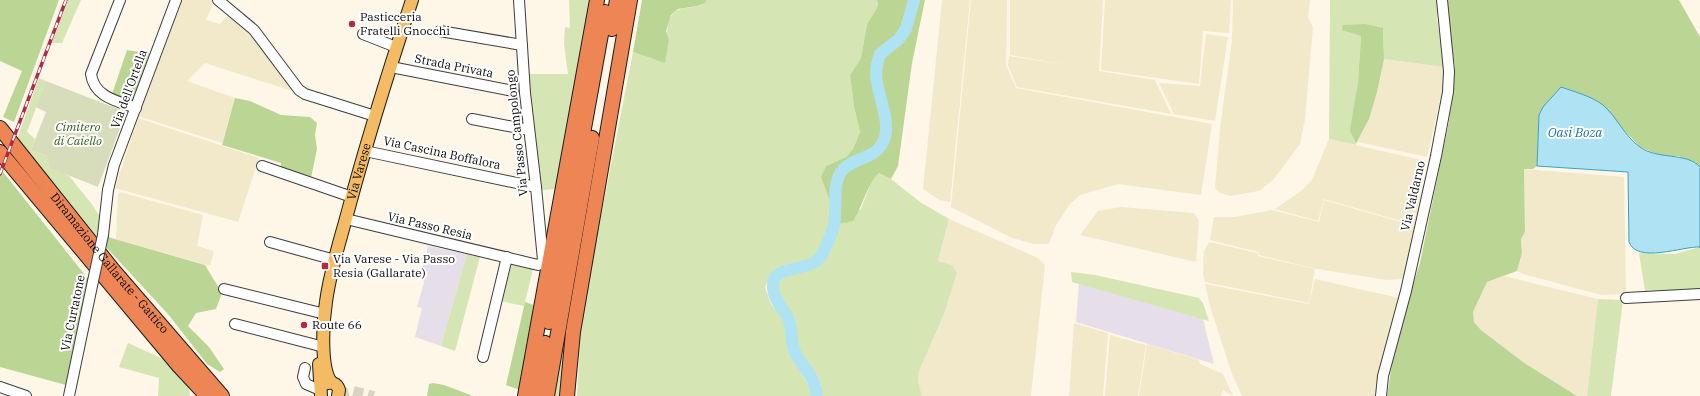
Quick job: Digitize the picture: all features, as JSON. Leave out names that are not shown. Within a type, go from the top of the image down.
[{"type":"highway","points":[[525,396],[597,0]]},
{"type":"highway","points":[[536,396],[607,0]]},
{"type":"highway","points":[[547,396],[617,0]]},
{"type":"highway","points":[[567,396],[573,332],[630,0]]},
{"type":"highway","name":"Diramazione Gallarate - Gattico","points":[[0,128],[113,270],[222,396]]},
{"type":"highway","name":"Diramazione Gallarate - Gattico","points":[[0,152],[174,360],[207,396]]},
{"type":"main road","name":"Via Varese","points":[[323,389],[318,356],[324,347],[325,314],[335,260],[375,116],[412,0]]},
{"type":"main road","points":[[323,389],[338,388],[338,396]]},
{"type":"street","points":[[120,0],[91,74],[92,83],[98,92],[104,96],[136,108]]},
{"type":"street","name":"Via dell'Ortella","points":[[103,235],[114,165],[176,0]]},
{"type":"street","points":[[218,0],[254,30],[299,90],[305,94],[375,116]]},
{"type":"street","name":"Via Passo Campolongo","points":[[520,0],[529,130],[536,187],[543,260],[542,264]]},
{"type":"street","name":"Via Valdarno","points":[[1381,396],[1383,376],[1406,291],[1448,92],[1449,71],[1442,0]]},
{"type":"street","points":[[440,31],[522,45]]},
{"type":"street","points":[[364,34],[396,47]]},
{"type":"street","name":"Strada Privata","points":[[390,66],[513,91]]},
{"type":"street","points":[[472,119],[529,130]]},
{"type":"street","name":"Via Cascina Boffalora","points":[[365,150],[536,187]]},
{"type":"street","points":[[262,166],[352,197]]},
{"type":"street","name":"Via Passo Resia","points":[[346,219],[538,265],[542,264]]},
{"type":"street","name":"Via Curtatone","points":[[69,396],[103,235]]},
{"type":"street","points":[[270,242],[335,260]]},
{"type":"street","points":[[484,357],[507,257]]},
{"type":"street","points":[[224,289],[325,314]]},
{"type":"street","points":[[1626,298],[1700,294]]},
{"type":"street","points":[[235,324],[324,347]]},
{"type":"street","points":[[305,368],[303,377],[306,384],[323,389]]},
{"type":"street","points":[[0,388],[26,396]]},
{"type":"shaded area","points":[[181,0],[214,1],[206,20],[220,24],[229,14],[250,33],[294,89],[289,90],[205,63],[187,81],[235,98],[222,143],[138,116]]},
{"type":"shaded area","points":[[942,0],[970,0],[950,202],[939,200],[923,189]]},
{"type":"shaded area","points":[[971,0],[1007,0],[1006,65],[1016,88],[1212,124],[1201,195],[1118,184],[1080,195],[1070,204],[1056,225],[1049,244],[1034,244],[1012,238],[951,207]]},
{"type":"shaded area","points":[[1010,0],[1103,0],[1099,71],[1155,80],[1171,114],[1017,87],[1008,65],[1009,56],[1072,66],[1010,55]]},
{"type":"shaded area","points":[[1105,0],[1231,0],[1229,33],[1203,31],[1199,84],[1101,70]]},
{"type":"shaded area","points":[[1233,0],[1310,0],[1308,18],[1313,27],[1305,119],[1300,144],[1273,180],[1259,191],[1230,196],[1220,193],[1215,188],[1220,129],[1232,40]]},
{"type":"shaded area","points":[[1206,34],[1228,37],[1215,121],[1174,114],[1159,83],[1200,86]]},
{"type":"shaded area","points":[[1384,59],[1444,67],[1442,92],[1427,157],[1358,142],[1369,119]]},
{"type":"shaded area","points":[[138,118],[259,158],[238,222],[115,188]]},
{"type":"shaded area","points":[[1329,139],[1426,161],[1415,225],[1324,199],[1318,221],[1275,209],[1301,191],[1312,180]]},
{"type":"shaded area","points":[[1524,169],[1624,177],[1626,294],[1601,295],[1523,274],[1517,271],[1522,253],[1521,239],[1525,232]]},
{"type":"shaded area","points":[[120,192],[203,215],[197,246],[214,251],[210,266],[116,239],[118,194]]},
{"type":"shaded area","points":[[1324,200],[1415,226],[1403,279],[1387,280],[1317,269],[1259,255],[1258,252],[1210,240],[1214,217],[1235,217],[1272,210],[1319,222]]},
{"type":"shaded area","points":[[1121,207],[1194,213],[1199,221],[1196,262],[1080,235],[1098,211]]},
{"type":"shaded area","points":[[949,219],[1038,258],[1045,265],[1031,396],[922,396],[918,381],[919,371],[944,314],[957,273],[952,265],[938,261]]},
{"type":"shaded area","points":[[1209,242],[1258,253],[1258,256],[1315,269],[1309,303],[1205,282],[1203,273],[1204,251]]},
{"type":"shaded area","points":[[428,246],[467,254],[441,346],[415,337],[422,308],[417,307],[424,283],[422,270]]},
{"type":"shaded area","points":[[1504,276],[1598,299],[1587,396],[1577,396],[1523,362],[1481,330],[1474,322],[1473,312],[1487,282]]},
{"type":"shaded area","points":[[1315,279],[1399,298],[1377,396],[1242,396],[1232,374],[1210,306],[1205,284],[1309,304]]},
{"type":"shaded area","points":[[1079,283],[1203,319],[1214,364],[1076,322]]},
{"type":"shaded area","points":[[1074,323],[1108,333],[1103,396],[1069,396]]},
{"type":"shaded area","points":[[1110,335],[1146,345],[1138,396],[1105,396]]},
{"type":"shaded area","points":[[1147,344],[1199,360],[1200,364],[1223,374],[1233,396],[1223,390],[1221,396],[1139,396]]},
{"type":"green space","points":[[0,0],[59,0],[14,122],[3,117],[22,71],[0,61]]},
{"type":"green space","points":[[68,0],[81,0],[62,43],[52,43]]},
{"type":"green space","points":[[569,0],[593,0],[558,189],[542,190],[531,118],[528,74],[568,74],[564,44],[565,27],[570,28]]},
{"type":"green space","points":[[642,0],[707,0],[705,3],[698,6],[678,9],[671,15],[666,31],[669,39],[665,63],[633,52]]},
{"type":"green space","points":[[707,0],[877,0],[878,6],[867,24],[861,58],[850,75],[854,107],[860,132],[853,149],[846,157],[826,166],[822,177],[831,204],[833,219],[817,255],[805,264],[783,269],[769,278],[765,287],[771,304],[782,317],[793,360],[813,392],[812,396],[577,396],[581,322],[633,52],[656,60],[669,39],[667,28],[672,15],[682,9],[703,4]]},
{"type":"green space","points":[[877,0],[925,0],[912,63],[898,166],[891,179],[879,173],[871,183],[853,221],[838,224],[833,219],[831,204],[821,177],[826,166],[846,157],[853,149],[860,132],[854,107],[850,75],[861,58],[867,24],[878,6]]},
{"type":"green space","points":[[1330,0],[1437,0],[1437,19],[1444,67],[1384,59],[1383,28],[1343,30],[1361,36],[1358,82],[1351,130],[1356,145],[1329,139]]},
{"type":"green space","points":[[1442,0],[1679,0],[1700,37],[1700,167],[1696,163],[1678,156],[1661,156],[1640,147],[1621,127],[1561,87],[1543,107],[1539,115],[1537,166],[1533,169],[1524,169],[1525,232],[1521,239],[1522,253],[1517,271],[1487,282],[1473,312],[1474,322],[1481,330],[1523,362],[1577,396],[1387,396],[1393,359],[1403,316],[1420,263],[1449,121],[1455,66],[1447,19],[1448,2]]},
{"type":"green space","points":[[1365,24],[1383,28],[1384,59],[1377,92],[1369,119],[1356,144],[1350,130],[1358,82],[1361,36],[1342,30],[1343,25]]},
{"type":"green space","points":[[127,50],[152,54],[136,99],[130,100],[112,94]]},
{"type":"green space","points":[[39,78],[46,81],[27,132],[35,139],[31,150],[47,156],[69,176],[91,203],[101,218],[97,239],[16,142]]},
{"type":"green space","name":"Cimitero di Caiello","points":[[46,81],[126,112],[98,187],[50,168],[47,156],[31,150],[46,112],[36,107]]},
{"type":"green space","points":[[235,98],[250,101],[281,115],[310,117],[317,123],[315,135],[317,149],[311,178],[281,169],[281,163],[222,145]]},
{"type":"green space","points":[[0,170],[89,280],[66,385],[0,367]]},
{"type":"green space","points":[[879,173],[891,179],[920,202],[949,219],[938,261],[952,265],[957,273],[944,314],[919,371],[918,381],[922,396],[820,396],[821,385],[798,352],[793,329],[795,321],[782,303],[777,286],[786,276],[809,269],[818,262],[825,252],[836,222],[838,224],[861,209],[872,180]]},
{"type":"green space","points":[[108,237],[205,265],[222,293],[216,309],[196,313],[188,326],[209,347],[224,369],[220,372],[207,364],[168,314],[106,247]]},
{"type":"green space","points":[[1700,247],[1700,289],[1645,291],[1639,253],[1675,254]]},
{"type":"green space","points":[[467,254],[480,257],[455,351],[441,346]]},
{"type":"green space","points":[[512,263],[533,269],[524,306],[500,301],[509,265]]},
{"type":"green space","points":[[1071,272],[1095,275],[1199,298],[1203,303],[1209,321],[1072,282]]},
{"type":"green space","points":[[1598,299],[1623,300],[1611,396],[1587,396]]},
{"type":"green space","points":[[525,302],[537,306],[520,390],[506,385]]},
{"type":"green space","points":[[569,311],[562,396],[552,396]]},
{"type":"green space","points":[[128,343],[163,359],[188,381],[190,396],[158,396],[159,378],[119,367]]},
{"type":"green space","points":[[433,383],[444,385],[473,396],[427,396],[429,384]]},
{"type":"water","name":"Oasi Boza","points":[[1561,87],[1588,97],[1603,105],[1613,115],[1630,138],[1640,147],[1655,154],[1688,159],[1700,167],[1700,247],[1650,253],[1641,252],[1634,248],[1629,242],[1628,172],[1537,166],[1539,115],[1543,107]]},
{"type":"waterway","points":[[817,396],[813,381],[794,350],[788,318],[777,301],[774,293],[774,280],[784,271],[809,265],[821,256],[834,226],[835,193],[838,177],[846,167],[871,154],[882,145],[885,137],[886,123],[877,82],[877,64],[880,54],[898,40],[906,29],[914,0]]},
{"type":"tunnel","points":[[339,395],[353,391],[374,396]]},
{"type":"railway","points":[[0,174],[66,0]]},
{"type":"place","name":"Pasticceria Fratelli Gnocchi","points":[[352,24]]},
{"type":"place","name":"Via Varese - Via Passo Resia (Gallarate)","points":[[325,266]]},
{"type":"place","name":"Route 66","points":[[304,325]]}]
